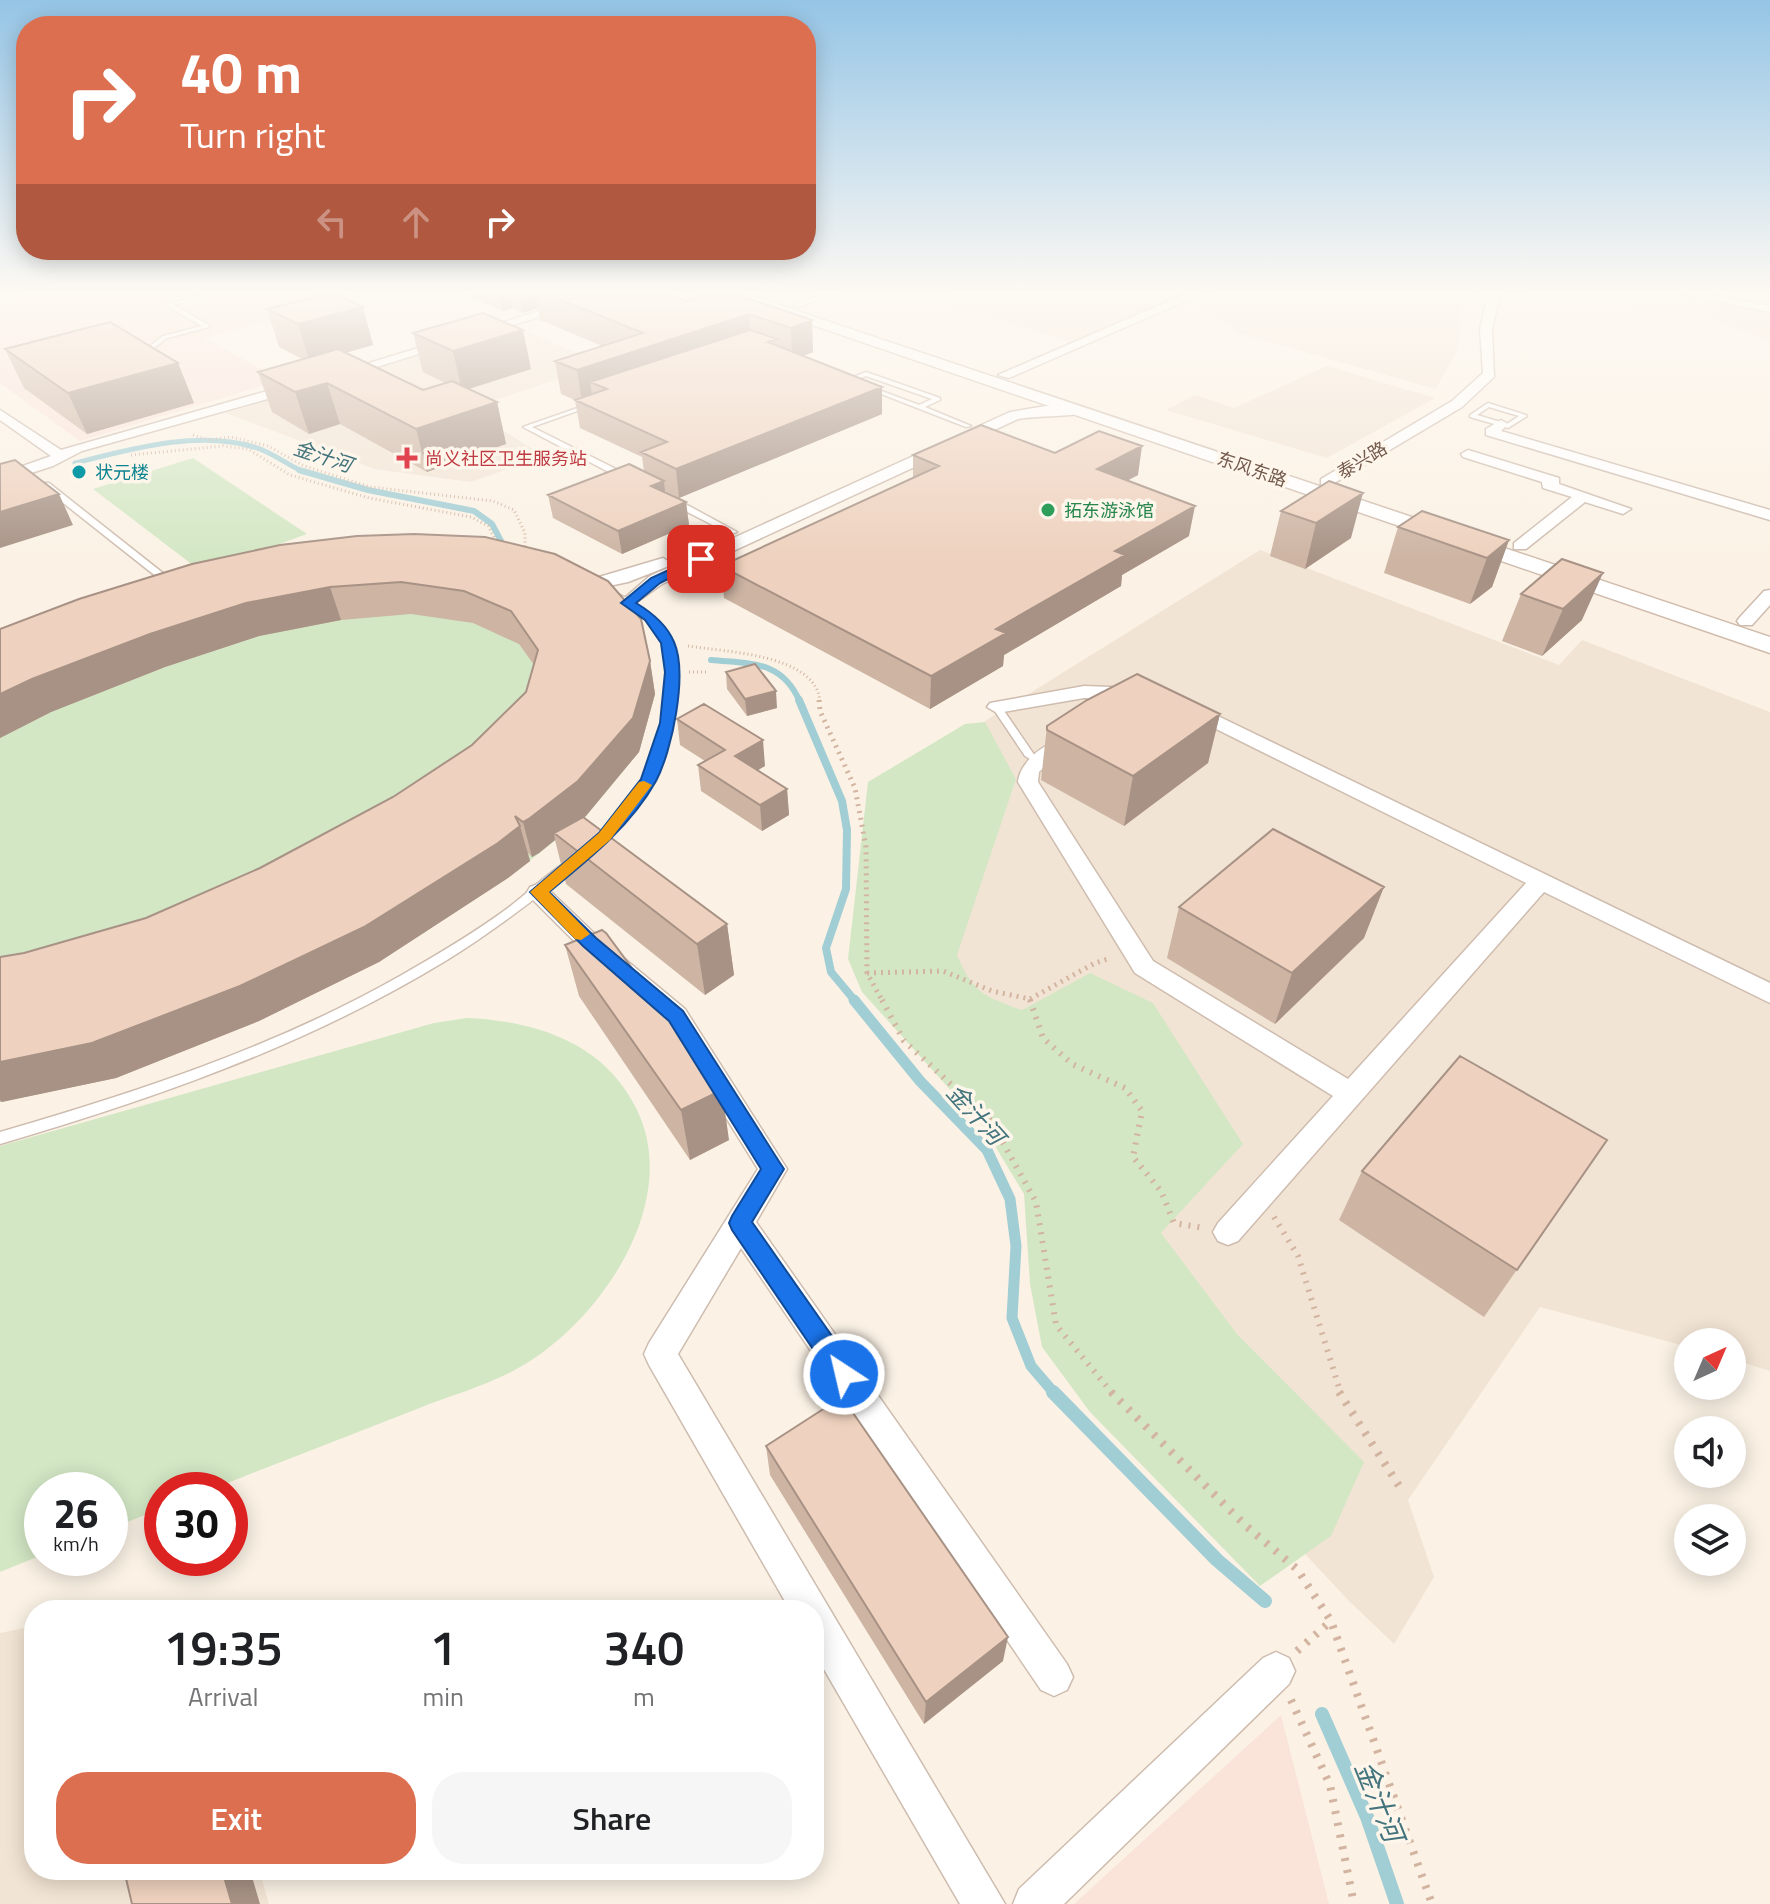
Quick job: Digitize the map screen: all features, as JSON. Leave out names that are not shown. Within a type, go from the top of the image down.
[{"type":"main road","name":"东风东路","points":[[1010,384],[1082,412],[1770,645]]},
{"type":"main road","name":"东风东路","points":[[1015,384],[1326,482],[1770,629]]},
{"type":"street","points":[[0,479],[32,477],[60,456],[305,384]]},
{"type":"street","points":[[589,582],[649,569],[968,426],[1007,407],[1007,393],[998,384]]},
{"type":"street","name":"泰兴路","points":[[1326,482],[1455,405],[1478,384]]},
{"type":"street","points":[[628,603],[656,580],[1015,415],[1046,410],[1082,412]]},
{"type":"street","points":[[0,414],[60,456]]},
{"type":"street","points":[[1501,424],[1491,432],[1770,515]]},
{"type":"street","points":[[1468,454],[1554,481]]},
{"type":"street","points":[[1583,460],[1548,485],[1623,509]]},
{"type":"street","points":[[1520,546],[1583,496]]},
{"type":"street","points":[[1746,621],[1770,595]]},
{"type":"street","points":[[997,707],[1061,693],[1092,690],[1160,698],[1202,713],[1770,994]]},
{"type":"street","points":[[1092,733],[1043,757],[1029,770],[1028,782],[1144,967],[1351,1094]]},
{"type":"street","points":[[1228,1232],[1542,880]]},
{"type":"street","points":[[538,892],[589,942],[676,1016],[773,1169],[660,1354],[805,1600]]},
{"type":"street","points":[[740,1223],[1054,1677]]},
{"type":"street","points":[[824,1633],[984,1904]]},
{"type":"street","points":[[1034,1904],[1276,1671]]},
{"type":"lane","points":[[859,384],[968,426]]},
{"type":"lane","points":[[894,384],[938,399],[920,407]]},
{"type":"lane","points":[[601,401],[526,427],[636,483]]},
{"type":"lane","points":[[1455,405],[1479,412]]},
{"type":"lane","points":[[1488,405],[1524,416],[1508,426],[1472,416],[1479,412],[1488,405]]},
{"type":"lane","points":[[32,477],[173,585]]},
{"type":"lane","points":[[664,497],[733,532]]},
{"type":"lane","points":[[0,1138],[105,1109],[228,1066],[324,1023],[407,978],[538,892],[605,836],[649,780],[668,723],[672,672],[668,643],[650,618],[589,582]]},
{"type":"lane","points":[[997,707],[1030,756]]},
{"type":"path","points":[[174,420],[192,435],[209,440],[231,437],[268,446],[304,466],[370,487],[493,501],[514,510],[525,533],[525,555]]},
{"type":"path","points":[[203,447],[209,440]]},
{"type":"path","points":[[126,455],[203,447],[248,449],[290,475],[369,498],[471,517],[488,526],[500,551]]},
{"type":"path","points":[[668,643],[782,662],[804,672],[819,692],[820,711],[855,788],[866,847],[867,973],[904,1041],[991,1121],[1036,1202],[1056,1325],[1113,1394],[1246,1526],[1297,1569],[1331,1621],[1432,1904]]},
{"type":"path","points":[[867,973],[943,971],[992,991],[1030,999],[1095,963],[1134,952]]},
{"type":"path","points":[[1030,999],[1043,1038],[1072,1064],[1125,1088],[1142,1111],[1133,1157],[1161,1191],[1174,1223],[1228,1232]]},
{"type":"path","points":[[1260,1195],[1298,1256],[1337,1388],[1401,1489]]},
{"type":"path","points":[[1331,1621],[1276,1671],[1304,1722],[1330,1785],[1354,1904]]},
{"type":"shaded area","points":[[1,384],[269,384],[80,441]]},
{"type":"shaded area","points":[[322,384],[543,384],[468,409],[544,456],[471,482],[374,469],[226,413]]},
{"type":"shaded area","points":[[1287,384],[1387,384],[1435,398],[1327,458],[1166,410],[1195,395],[1234,408]]},
{"type":"shaded area","points":[[1418,384],[1439,384],[1436,389]]},
{"type":"shaded area","points":[[1260,550],[1559,665],[1582,640],[1770,712],[1770,1371],[1746,1363],[1746,1328],[1674,1328],[1674,1343],[1540,1307],[1408,1500],[1434,1577],[1394,1644],[1348,1600],[1156,1395],[1022,1138],[878,981],[866,795]]},
{"type":"shaded area","points":[[24,1628],[24,1880],[262,1880],[269,1904],[0,1904],[0,1633]]},
{"type":"shaded area","points":[[1281,1715],[1329,1904],[1074,1904]]},
{"type":"green space","points":[[193,458],[307,534],[202,572],[93,489]]},
{"type":"green space","points":[[367,567],[655,694],[639,752],[586,816],[508,878],[116,1078],[0,1102],[0,669]]},
{"type":"green space","points":[[985,722],[1016,779],[957,955],[963,968],[975,986],[989,997],[1022,1010],[1090,973],[1153,1003],[1243,1144],[1161,1233],[1237,1334],[1364,1462],[1331,1536],[1260,1586],[1090,1412],[1042,1347],[1030,1284],[1024,1194],[983,1126],[862,992],[848,959],[868,782],[965,724]]},
{"type":"green space","points":[[467,1018],[519,1024],[543,1031],[588,1052],[623,1087],[637,1110],[648,1147],[649,1185],[640,1223],[623,1260],[601,1295],[574,1325],[544,1351],[502,1377],[478,1387],[248,1475],[248,1472],[144,1472],[144,1515],[128,1522],[128,1472],[24,1472],[24,1562],[0,1572],[0,1146],[434,1023]]},
{"type":"building","points":[[55,384],[102,384],[68,393]]},
{"type":"building","points":[[280,384],[324,384],[295,392]]},
{"type":"building","points":[[329,384],[410,384],[423,390],[443,384],[458,384],[497,402],[416,429]]},
{"type":"building","points":[[595,384],[874,384],[882,387],[676,469],[641,452],[667,442],[575,400],[607,389]]},
{"type":"building","points":[[981,425],[1055,453],[1099,431],[1142,446],[1097,469],[1195,506],[1115,551],[1125,555],[996,629],[1006,633],[931,676],[721,566],[939,466],[913,455]]},
{"type":"building","points":[[15,460],[59,494],[0,512],[0,464]]},
{"type":"building","points":[[629,464],[664,481],[651,486],[686,502],[618,531],[548,495]]},
{"type":"building","points":[[1329,481],[1363,493],[1316,523],[1281,511]]},
{"type":"building","points":[[1422,511],[1509,540],[1487,558],[1398,527]]},
{"type":"building","points":[[414,534],[485,537],[555,554],[608,581],[641,619],[650,661],[633,718],[578,781],[523,822],[515,816],[520,826],[498,843],[364,927],[240,986],[92,1043],[0,1062],[0,957],[146,918],[260,868],[393,797],[472,745],[526,692],[538,650],[511,611],[464,591],[401,582],[330,587],[246,603],[150,634],[0,694],[0,629],[79,599],[192,564],[280,545],[357,536]]},
{"type":"building","points":[[1562,559],[1603,573],[1563,609],[1521,594]]},
{"type":"building","points":[[755,664],[776,691],[745,699],[726,672]]},
{"type":"building","points":[[1137,674],[1220,714],[1133,776],[1047,730],[1047,726],[1087,700]]},
{"type":"building","points":[[704,704],[763,740],[735,756],[787,789],[760,805],[698,765],[725,750],[677,719]]},
{"type":"building","points":[[583,817],[727,924],[697,944],[554,833]]},
{"type":"building","points":[[1273,829],[1384,887],[1292,973],[1179,907]]},
{"type":"building","points":[[602,930],[722,1090],[681,1110],[565,945]]},
{"type":"building","points":[[1460,1056],[1607,1140],[1517,1270],[1362,1171]]},
{"type":"building","points":[[842,1397],[1008,1637],[926,1702],[766,1446]]},
{"type":"building","points":[[126,1880],[225,1880],[232,1904],[132,1904]]},
{"type":"waterway","name":"金汁河","points":[[75,463],[164,443],[210,440],[261,449],[302,471]]},
{"type":"waterway","name":"金汁河","points":[[302,471],[368,490],[474,511],[492,524],[501,541]]},
{"type":"waterway","name":"金汁河","points":[[711,660],[752,664],[774,671],[793,688],[799,700]]},
{"type":"waterway","name":"金汁河","points":[[799,700],[842,801],[847,830],[846,889],[826,948],[831,972],[856,1002]]},
{"type":"waterway","name":"金汁河","points":[[854,1000],[920,1081],[987,1150],[1010,1199],[1016,1246],[1012,1318],[1031,1366],[1055,1394]]},
{"type":"waterway","name":"金汁河","points":[[1053,1392],[1217,1560],[1265,1601]]},
{"type":"waterway","name":"金汁河","points":[[1322,1714],[1367,1817],[1397,1904]]},
{"type":"slow traffic","points":[[581,934],[538,892],[605,836],[644,785]]},
{"type":"place","name":"尚义社区卫生服务站","points":[[407,458]]},
{"type":"place","name":"状元楼","points":[[79,472]]},
{"type":"place","name":"拓东游泳馆","points":[[1048,510]]},
{"type":"route","points":[[701,559],[656,580],[628,603],[650,618],[668,643],[672,672],[668,723],[649,780],[605,836],[538,892],[589,942],[676,1016],[773,1169],[740,1223],[844,1374]]}]
